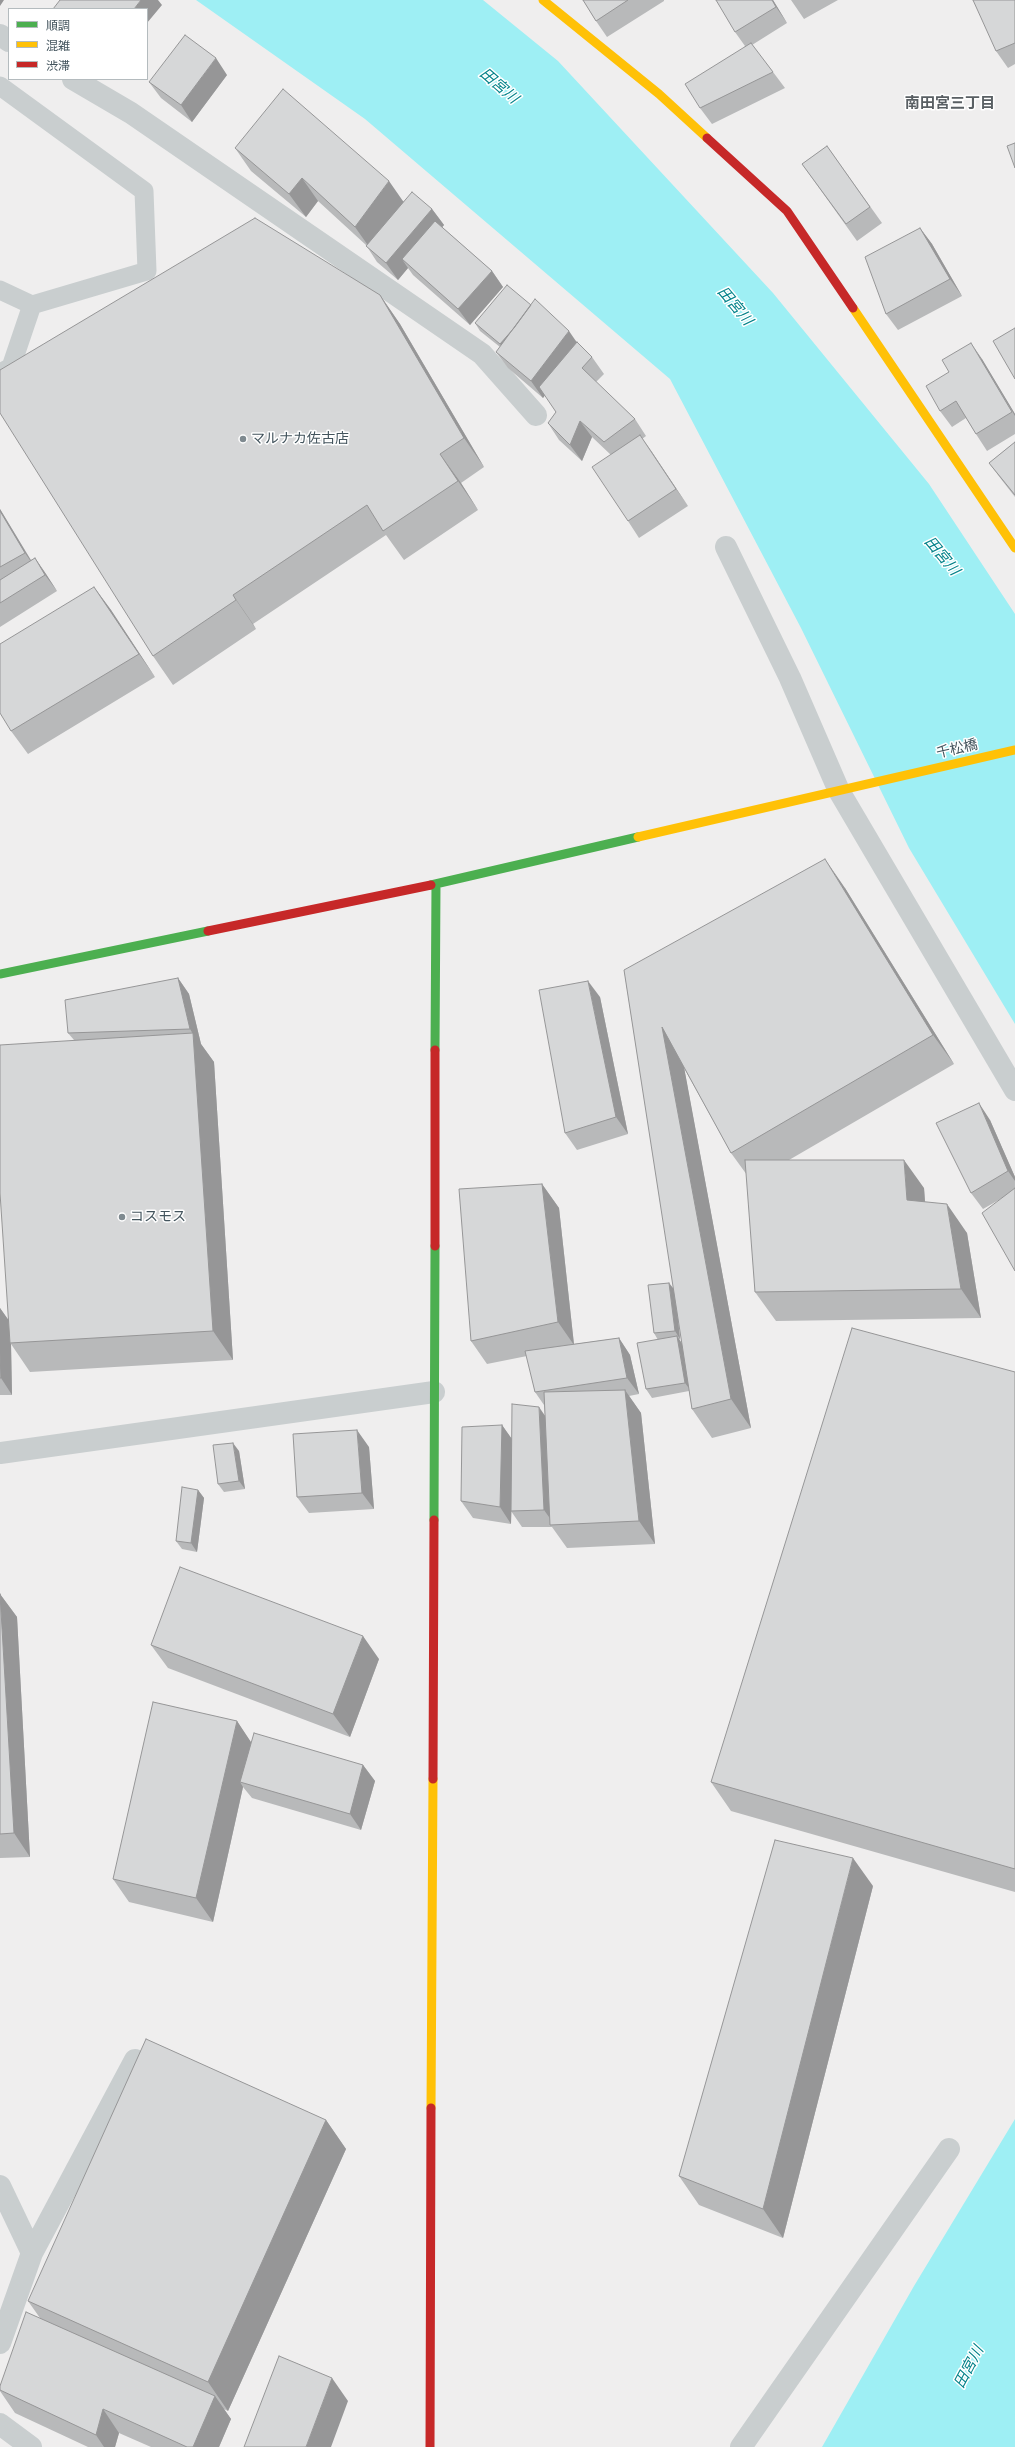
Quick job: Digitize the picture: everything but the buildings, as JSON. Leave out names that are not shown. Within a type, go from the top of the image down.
[{"type":"street","points":[[543,0],[659,94],[787,211],[1015,548]]},
{"type":"street","points":[[76,80],[131,113],[482,354],[536,415]]},
{"type":"street","points":[[726,547],[790,678],[839,791],[1015,1090]]},
{"type":"street","name":"千松橋","points":[[1,970],[436,884],[1015,750]]},
{"type":"street","points":[[430,2447],[436,884]]},
{"type":"street","points":[[0,1453],[434,1392]]},
{"type":"street","points":[[0,2343],[32,2253],[135,2060]]},
{"type":"street","points":[[741,2447],[949,2149]]},
{"type":"street","points":[[0,2186],[32,2253]]},
{"type":"street","points":[[0,2424],[31,2447]]},
{"type":"lane","points":[[0,86],[144,191],[147,271],[32,305],[0,290]]},
{"type":"lane","points":[[0,373],[11,368],[32,305]]},
{"type":"water","name":"田宮川","points":[[196,0],[483,0],[558,61],[773,293],[929,484],[1015,614],[1015,1024],[909,848],[801,628],[670,379],[365,119]]},
{"type":"water","name":"田宮川","points":[[1015,2119],[1015,2447],[822,2447],[914,2286]]},
{"type":"traffic: fast","points":[[431,885],[638,837]]},
{"type":"traffic: fast","points":[[435,1050],[436,884]]},
{"type":"traffic: fast","points":[[0,974],[208,931]]},
{"type":"traffic: fast","points":[[434,1520],[435,1246]]},
{"type":"traffic: slow","points":[[543,0],[659,94],[707,138]]},
{"type":"traffic: slow","points":[[853,308],[1015,548]]},
{"type":"traffic: slow","points":[[638,837],[1015,750]]},
{"type":"traffic: slow","points":[[431,2108],[433,1779]]},
{"type":"traffic: jam","points":[[707,138],[787,211],[853,308]]},
{"type":"traffic: jam","points":[[208,931],[431,885]]},
{"type":"traffic: jam","points":[[435,1050],[435,1246]]},
{"type":"traffic: jam","points":[[433,1779],[434,1520]]},
{"type":"traffic: jam","points":[[430,2447],[431,2108]]},
{"type":"place","name":"マルナカ佐古店","points":[[243,439]]},
{"type":"place","name":"コスモス","points":[[122,1217]]},
{"type":"district","name":"南田宮三丁目","points":[[950,103]]}]
